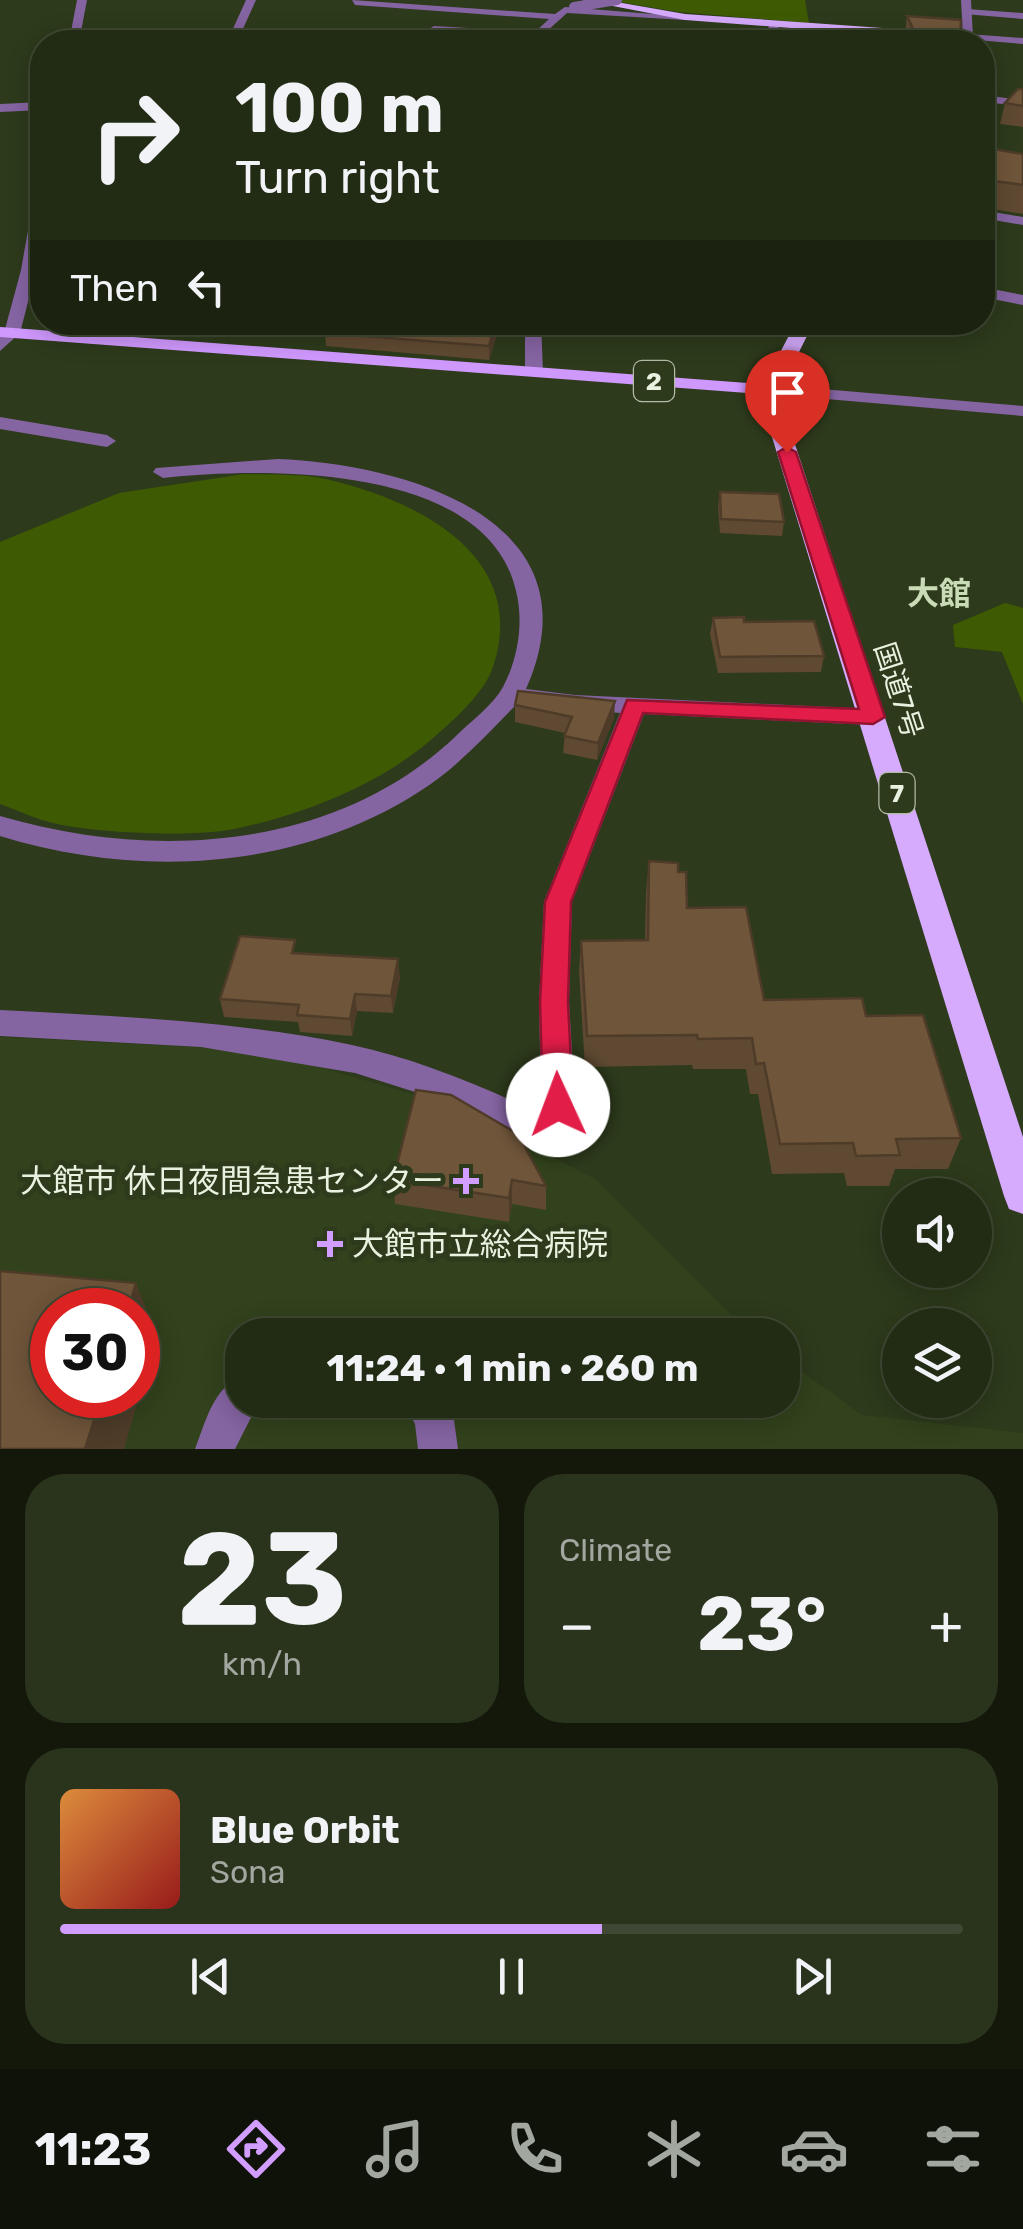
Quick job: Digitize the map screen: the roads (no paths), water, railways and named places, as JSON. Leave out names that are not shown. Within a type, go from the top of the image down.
[{"type":"highway","points":[[587,0],[685,17],[847,30]]},
{"type":"highway","name":"国道7号","points":[[796,335],[785,352],[774,390],[775,414],[1013,1134],[1023,1196]]},
{"type":"main road","name":"2","points":[[4,337],[774,390]]},
{"type":"street","points":[[76,30],[82,0]]},
{"type":"street","points":[[238,30],[252,0]]},
{"type":"street","points":[[544,30],[566,12],[617,0]]},
{"type":"street","points":[[354,2],[685,17]]},
{"type":"street","points":[[380,21],[399,6]]},
{"type":"street","points":[[966,6],[1023,16]]},
{"type":"street","points":[[773,30],[774,24]]},
{"type":"street","points":[[434,29],[444,30]]},
{"type":"street","points":[[995,40],[1023,41]]},
{"type":"street","points":[[995,100],[1023,103]]},
{"type":"street","points":[[0,108],[30,107]]},
{"type":"street","points":[[995,216],[1023,221]]},
{"type":"street","points":[[4,337],[30,270]]},
{"type":"street","points":[[995,295],[1023,300]]},
{"type":"street","points":[[533,335],[534,372]]},
{"type":"street","points":[[774,390],[1023,410]]},
{"type":"street","points":[[0,423],[107,441]]},
{"type":"street","points":[[0,826],[26,835],[176,854],[216,851],[318,825],[420,779],[510,695],[532,645],[530,589],[505,540],[467,513],[378,479],[320,468],[226,464],[163,472]]},
{"type":"street","points":[[510,695],[635,706],[873,717]]},
{"type":"street","points":[[0,1023],[201,1034],[355,1059],[466,1094],[538,1129],[558,1105],[554,1002],[558,902],[635,706]]},
{"type":"street","points":[[216,1449],[227,1418]]},
{"type":"street","points":[[433,1418],[438,1449]]},
{"type":"place","name":"大館市 休日夜間急患センター","points":[[466,1181]]},
{"type":"place","name":"大館市立総合病院","points":[[330,1244]]},
{"type":"district","name":"大館","points":[[939,594]]}]
